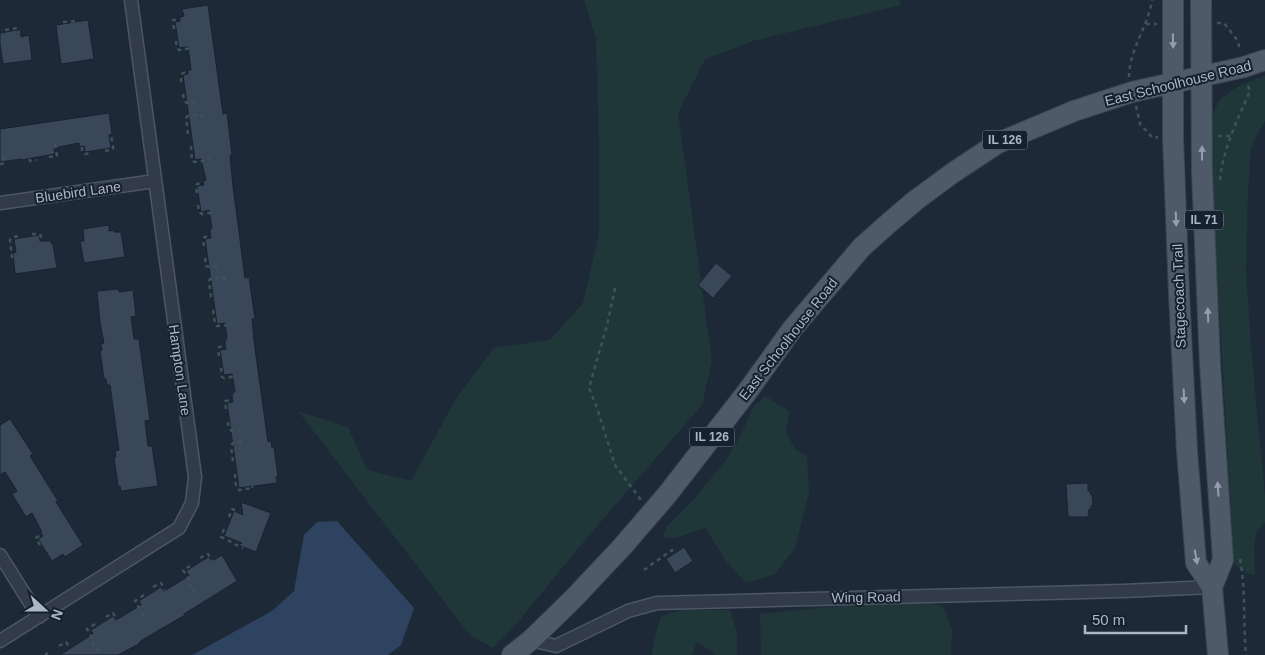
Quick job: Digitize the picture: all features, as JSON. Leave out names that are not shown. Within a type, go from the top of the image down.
[{"type":"main road","name":"Stagecoach Trail","points":[[1173,0],[1174,148],[1187,451],[1196,562],[1212,587],[1218,655]]},
{"type":"main road","name":"Stagecoach Trail","points":[[1201,0],[1202,172],[1210,364],[1224,560],[1212,587]]},
{"type":"main road","name":"East Schoolhouse Road","points":[[512,655],[531,640],[582,590],[622,547],[666,496],[747,392],[793,328],[821,294],[862,247],[890,222],[954,172],[998,143],[1125,87],[1173,83],[1250,64]]},
{"type":"street","name":"Hampton Lane","points":[[0,641],[179,528],[192,503],[195,479],[131,0]]},
{"type":"street","name":"Bluebird Lane","points":[[0,203],[155,180]]},
{"type":"street","points":[[0,554],[39,617]]},
{"type":"street","name":"Wing Road","points":[[531,640],[556,646],[628,611],[657,602],[1123,591],[1212,587]]},
{"type":"path","points":[[1125,87],[1130,62],[1146,24],[1152,0]]},
{"type":"path","points":[[174,29],[173,20],[180,20]]},
{"type":"path","points":[[63,22],[77,21],[78,23]]},
{"type":"path","points":[[1146,24],[1163,23]]},
{"type":"path","points":[[1216,23],[1224,23],[1238,41],[1250,64],[1250,90],[1229,140]]},
{"type":"path","points":[[5,30],[18,28],[19,34]]},
{"type":"path","points":[[176,41],[179,50],[192,48]]},
{"type":"path","points":[[181,82],[183,73],[188,72]]},
{"type":"path","points":[[183,94],[184,101],[187,103],[200,102]]},
{"type":"path","points":[[1138,113],[1140,124],[1153,138],[1160,137]]},
{"type":"path","points":[[188,134],[186,118],[202,114],[202,117]]},
{"type":"path","points":[[105,151],[111,150],[114,147],[111,134]]},
{"type":"path","points":[[1213,136],[1231,136]]},
{"type":"path","points":[[49,157],[57,156],[55,144]]},
{"type":"path","points":[[191,146],[192,161],[209,160],[208,158]]},
{"type":"path","points":[[82,147],[82,152],[85,154],[92,153]]},
{"type":"path","points":[[0,164],[5,163],[3,152]]},
{"type":"path","points":[[29,159],[30,161],[37,160]]},
{"type":"path","points":[[197,192],[197,184],[203,183]]},
{"type":"path","points":[[198,205],[199,212],[202,214],[215,212]]},
{"type":"path","points":[[32,234],[40,234],[42,241]]},
{"type":"path","points":[[14,256],[12,257],[10,240],[12,237],[20,236]]},
{"type":"path","points":[[204,246],[203,239],[210,236]]},
{"type":"path","points":[[206,258],[206,266],[222,266]]},
{"type":"path","points":[[211,297],[210,279],[224,277],[225,281]]},
{"type":"path","points":[[615,288],[607,325],[589,388],[615,465],[651,513]]},
{"type":"path","points":[[212,310],[215,324],[218,326],[231,325],[230,322]]},
{"type":"path","points":[[219,356],[219,347],[226,346]]},
{"type":"path","points":[[221,368],[222,377],[224,378],[237,376]]},
{"type":"path","points":[[226,409],[225,401],[233,400]]},
{"type":"path","points":[[228,422],[229,429],[232,431],[245,429]]},
{"type":"path","points":[[233,461],[231,446],[233,443],[243,442],[243,445]]},
{"type":"path","points":[[235,474],[236,487],[239,490],[253,488],[252,486]]},
{"type":"path","points":[[229,517],[232,509],[240,512]]},
{"type":"path","points":[[224,529],[221,537],[243,548]]},
{"type":"path","points":[[40,546],[36,538],[42,534]]},
{"type":"path","points":[[644,570],[672,550],[675,553]]},
{"type":"path","points":[[200,558],[208,554],[212,561]]},
{"type":"path","points":[[190,566],[183,570],[194,590]]},
{"type":"path","points":[[1242,569],[1246,655]]},
{"type":"path","points":[[153,587],[161,583],[165,590]]},
{"type":"path","points":[[144,595],[135,601],[147,620]]},
{"type":"path","points":[[106,617],[113,613],[117,620]]},
{"type":"path","points":[[95,624],[87,629],[94,641],[93,645],[99,651]]},
{"type":"path","points":[[59,646],[66,642],[70,649]]},
{"type":"green space","points":[[584,0],[900,0],[901,5],[753,41],[705,59],[678,113],[712,361],[702,405],[590,534],[513,628],[493,648],[470,635],[298,411],[348,427],[367,470],[411,481],[457,397],[494,348],[550,340],[583,303],[599,234],[596,38]]},
{"type":"green space","points":[[1265,76],[1265,121],[1251,148],[1246,271],[1265,497],[1265,522],[1257,530],[1254,546],[1255,575],[1247,573],[1234,564],[1212,184],[1211,118],[1220,99],[1237,87]]},
{"type":"green space","points":[[765,396],[789,411],[786,433],[796,450],[807,456],[809,493],[795,548],[775,574],[746,583],[727,562],[705,528],[675,538],[662,537],[667,526],[695,498],[725,461],[741,435],[753,407]]},
{"type":"green space","points":[[911,602],[943,606],[952,629],[951,655],[761,655],[760,614],[827,607]]},
{"type":"green space","points":[[683,610],[730,610],[737,632],[737,655],[716,655],[697,641],[692,655],[652,655],[661,616]]},
{"type":"water","points":[[337,521],[414,608],[401,645],[388,655],[192,655],[272,611],[294,591],[304,535],[317,522]]},
{"type":"building","points":[[208,5],[223,114],[227,113],[232,155],[230,155],[233,186],[245,278],[249,277],[255,319],[252,319],[254,341],[268,442],[271,441],[272,448],[274,447],[278,476],[276,477],[277,483],[239,488],[227,403],[233,402],[232,395],[235,391],[232,374],[224,375],[220,350],[226,349],[225,323],[217,324],[205,239],[211,238],[210,230],[212,228],[209,210],[201,212],[197,186],[204,185],[203,181],[206,180],[201,159],[195,160],[183,75],[188,74],[188,70],[191,70],[188,47],[179,48],[175,22],[180,21],[180,17],[184,16],[182,9]]},
{"type":"building","points":[[88,20],[94,59],[61,64],[56,25]]},
{"type":"building","points":[[17,30],[21,37],[29,35],[32,60],[3,64],[0,33]]},
{"type":"building","points":[[109,113],[112,134],[109,135],[111,148],[85,152],[84,146],[80,147],[79,143],[54,148],[55,154],[0,162],[0,129]]},
{"type":"building","points":[[109,225],[109,231],[121,232],[125,257],[84,263],[80,241],[84,241],[83,229]]},
{"type":"building","points":[[39,235],[40,241],[50,241],[53,245],[57,268],[15,274],[13,253],[16,252],[14,239]]},
{"type":"building","points":[[716,263],[732,276],[713,298],[698,285]]},
{"type":"building","points":[[118,289],[119,292],[133,290],[136,316],[131,317],[134,339],[139,339],[150,420],[145,421],[148,446],[152,446],[158,486],[121,491],[120,486],[118,486],[114,457],[116,457],[115,451],[119,450],[110,385],[107,385],[106,379],[104,379],[100,351],[102,350],[101,344],[104,343],[97,291]]},
{"type":"building","points":[[10,419],[33,454],[30,456],[83,545],[65,557],[63,554],[52,561],[38,539],[43,536],[32,513],[26,517],[12,494],[17,491],[5,472],[0,475],[0,425]]},
{"type":"building","points":[[1088,483],[1088,491],[1092,495],[1093,506],[1091,506],[1092,509],[1089,509],[1088,517],[1068,517],[1066,484]]},
{"type":"building","points":[[241,502],[271,513],[256,552],[238,545],[242,543],[224,536],[234,511],[243,515]]},
{"type":"building","points":[[684,547],[693,561],[675,573],[666,559]]},
{"type":"building","points":[[222,555],[237,581],[142,640],[137,645],[118,655],[60,655],[93,634],[91,630],[113,616],[116,620],[141,605],[139,601],[161,587],[164,591],[189,576],[186,571],[202,561],[209,557],[212,561]]}]
